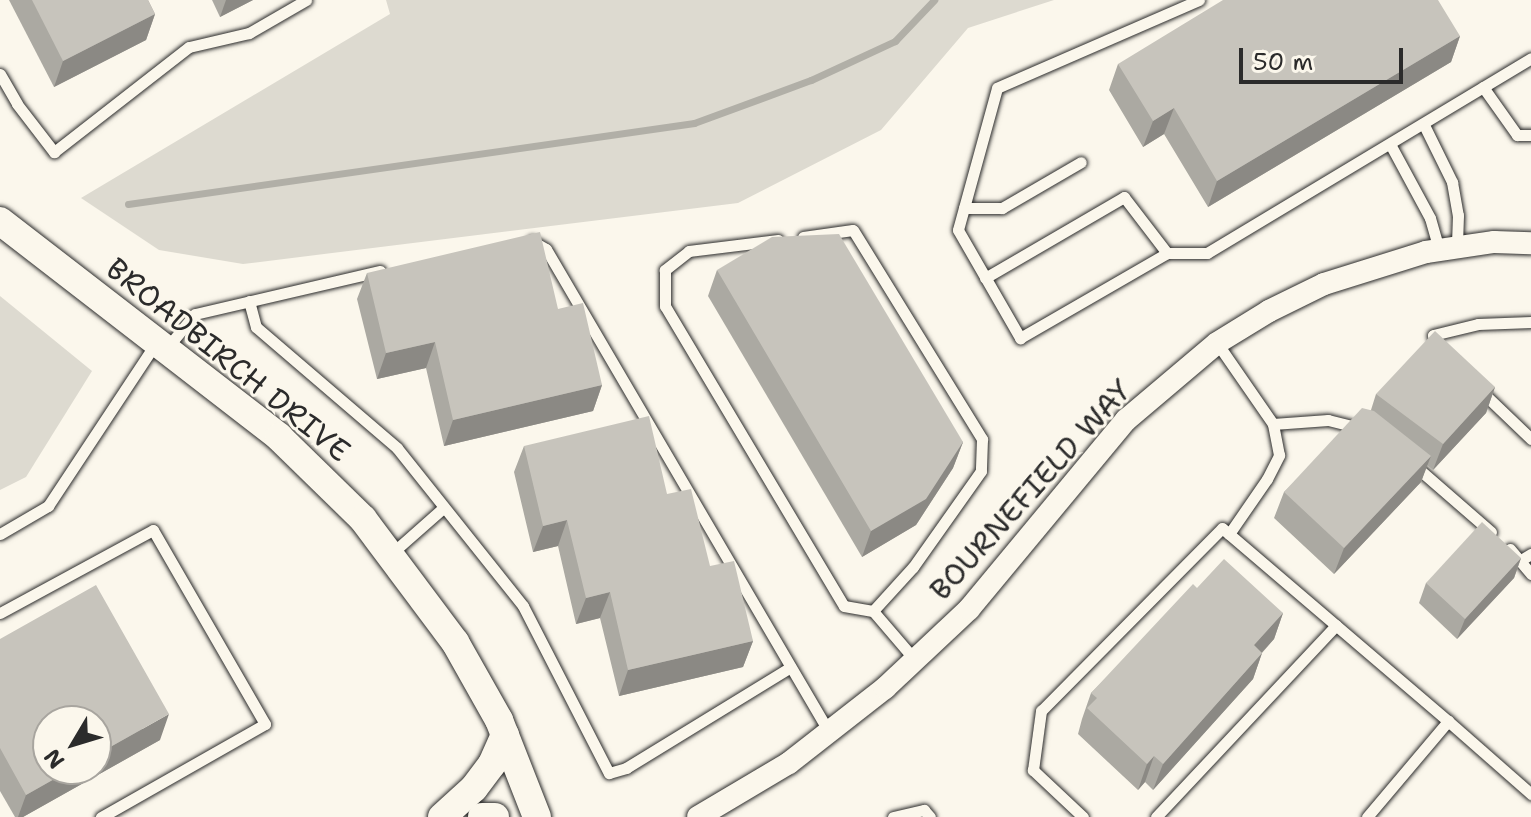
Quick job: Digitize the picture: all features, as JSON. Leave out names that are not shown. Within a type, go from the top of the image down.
[{"type":"street","name":"BROADBIRCH DRIVE","points":[[0,221],[279,437],[363,519],[455,642],[505,735],[537,817]]},
{"type":"street","name":"BOURNEFIELD WAY","points":[[698,817],[789,763],[915,660],[969,609],[1126,420],[1217,343],[1269,311],[1324,284],[1448,249],[1494,242],[1531,243]]},
{"type":"street","points":[[442,817],[474,788],[492,764],[505,735]]},
{"type":"street","points":[[482,817],[495,817]]},
{"type":"lane","points":[[0,74],[17,104],[54,152],[189,47],[249,33],[306,0]]},
{"type":"lane","points":[[1199,0],[997,88],[958,230],[1020,338],[1167,253],[1207,253],[1531,58]]},
{"type":"lane","points":[[1483,87],[1517,135],[1531,135]]},
{"type":"lane","points":[[1424,125],[1452,182],[1458,215],[1448,249]]},
{"type":"lane","points":[[1390,144],[1448,249]]},
{"type":"lane","points":[[964,208],[1002,208],[1081,162]]},
{"type":"lane","points":[[985,278],[1124,197],[1167,253]]},
{"type":"lane","points":[[873,611],[913,567],[981,471],[982,439],[853,230],[689,251],[665,270],[665,306],[844,606],[873,611],[915,660]]},
{"type":"lane","points":[[524,237],[546,249],[829,732]]},
{"type":"lane","points":[[0,534],[48,506],[161,346],[195,314],[387,269]]},
{"type":"lane","points":[[249,301],[256,327],[397,448],[523,606],[609,773],[626,768],[791,667]]},
{"type":"lane","points":[[1437,350],[1433,335],[1478,324],[1531,322]]},
{"type":"lane","points":[[1217,343],[1273,424],[1279,455],[1229,534]]},
{"type":"lane","points":[[1468,380],[1531,439]]},
{"type":"lane","points":[[1273,424],[1328,420],[1368,429]]},
{"type":"lane","points":[[1404,457],[1526,557],[1531,574]]},
{"type":"lane","points":[[391,554],[443,508]]},
{"type":"lane","points":[[1083,817],[1033,770],[1041,711],[1222,528],[1531,794]]},
{"type":"lane","points":[[0,613],[153,530],[265,724],[101,817]]},
{"type":"lane","points":[[1156,817],[1336,625]]},
{"type":"lane","points":[[1367,817],[1448,721]]},
{"type":"lane","points":[[893,817],[924,810],[930,817]]},
{"type":"shaded area","points":[[386,0],[1054,0],[968,28],[881,130],[738,203],[243,264],[159,250],[81,198],[390,14]]},
{"type":"shaded area","points":[[0,296],[92,371],[26,477],[0,490]]},
{"type":"building","points":[[32,0],[148,0],[155,14],[63,61]]},
{"type":"building","points":[[1223,0],[1438,0],[1460,36],[1217,181],[1174,108],[1153,121],[1118,64]]},
{"type":"building","points":[[540,232],[558,309],[583,303],[602,385],[453,420],[435,342],[386,353],[367,273]]},
{"type":"building","points":[[839,234],[963,442],[926,499],[871,531],[717,270],[772,237]]},
{"type":"building","points":[[1435,331],[1495,387],[1443,444],[1376,394]]},
{"type":"building","points":[[1362,408],[1374,411],[1431,456],[1344,548],[1284,492]]},
{"type":"building","points":[[649,416],[667,494],[691,489],[710,566],[734,561],[753,641],[628,670],[610,592],[586,598],[567,520],[543,526],[524,446]]},
{"type":"building","points":[[1482,522],[1521,558],[1465,619],[1426,583]]},
{"type":"building","points":[[1224,559],[1283,613],[1254,645],[1262,653],[1163,764],[1154,756],[1147,764],[1087,708],[1097,698],[1091,693],[1193,584],[1197,588]]},
{"type":"building","points":[[96,585],[169,714],[112,746],[112,705],[32,705],[32,785],[44,785],[26,795],[0,748],[0,639]]},
{"type":"waterway","points":[[128,204],[694,123],[811,80],[895,41],[934,0]]}]
